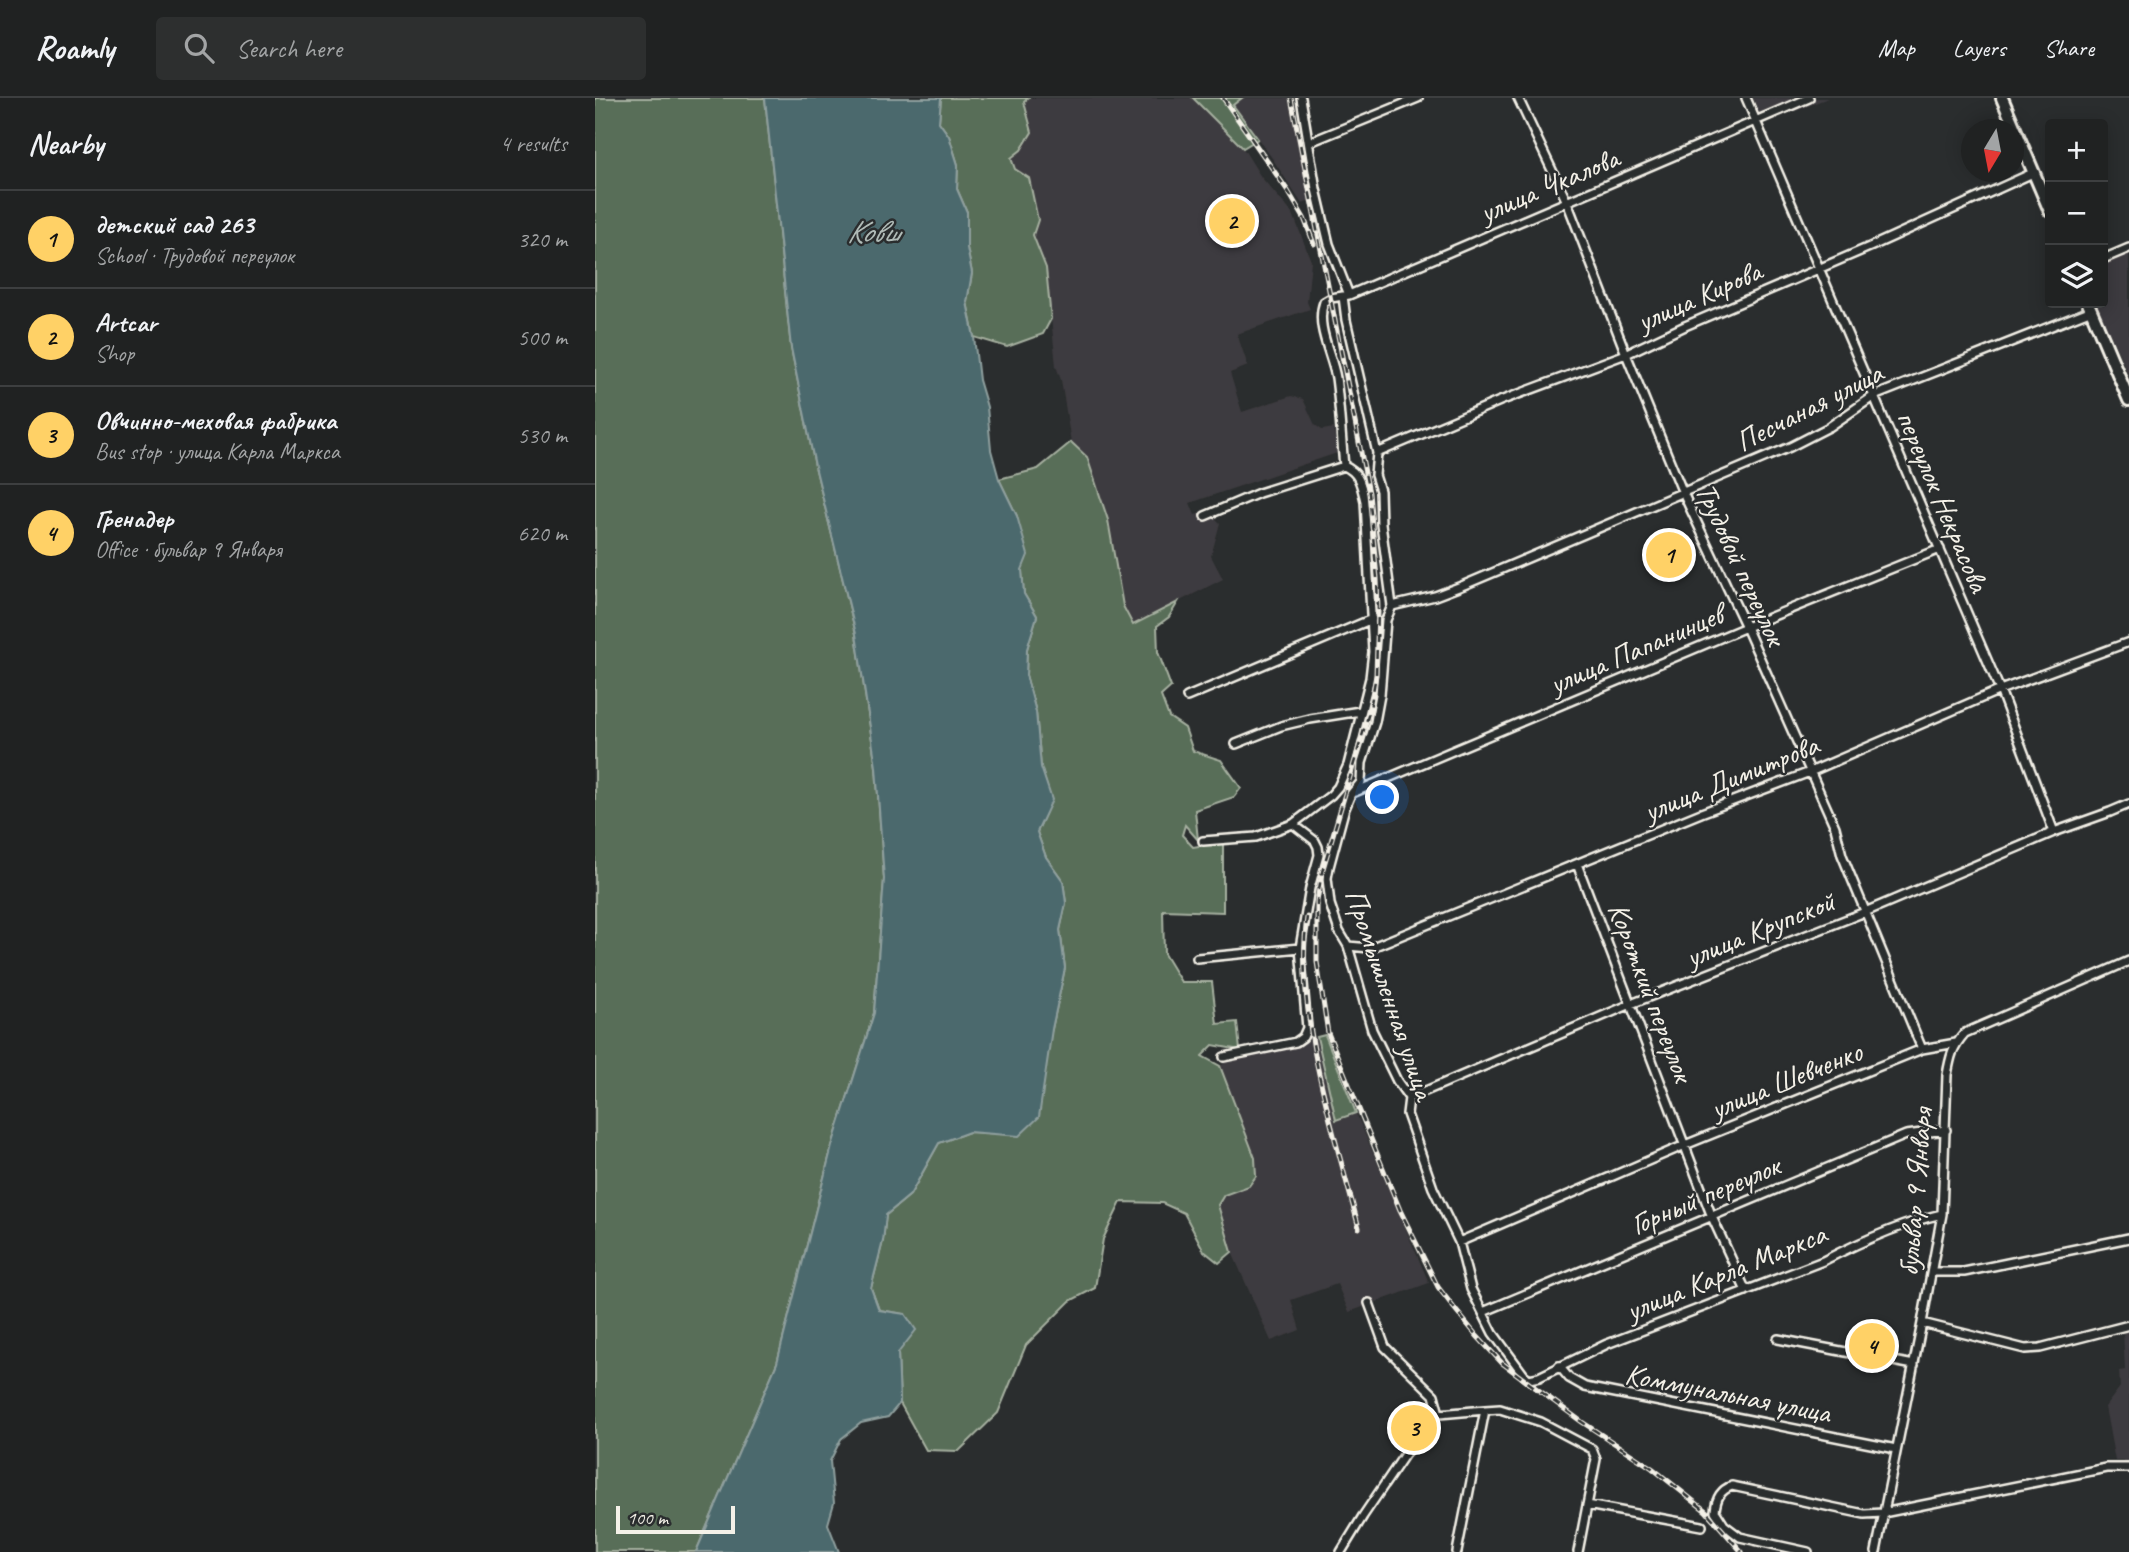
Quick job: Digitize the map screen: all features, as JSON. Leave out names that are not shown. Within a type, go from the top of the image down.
[{"type":"main road","points":[[2002,98],[2045,198]]},
{"type":"main road","points":[[2090,308],[2129,400]]},
{"type":"street","points":[[1301,98],[1329,244],[1346,295]]},
{"type":"street","points":[[1310,142],[1417,98]]},
{"type":"street","name":"Трудовой переулок","points":[[1518,98],[1567,202],[1683,493],[1835,827],[1842,855],[1922,1049]]},
{"type":"street","name":"переулок Некрасова","points":[[1746,98],[2000,690],[2054,832]]},
{"type":"street","name":"улица Чкалова","points":[[1344,466],[1335,375],[1322,322],[1324,302],[1809,98]]},
{"type":"street","name":"улица Кирова","points":[[1377,453],[1500,401],[1626,354],[2035,172]]},
{"type":"street","points":[[2108,257],[2129,248]]},
{"type":"street","name":"Промышленная улица","points":[[1346,295],[1346,320],[1377,453],[1375,475],[1380,491],[1381,524],[1392,606],[1386,620],[1375,722],[1362,763],[1361,782],[1352,794],[1336,838],[1327,878],[1333,916],[1348,946],[1372,1030],[1397,1081],[1409,1098],[1407,1114],[1425,1164],[1459,1242],[1471,1289],[1505,1351],[1529,1379]]},
{"type":"street","name":"Песчаная улица","points":[[1392,606],[1435,596],[1464,585],[1683,493],[1790,447],[1829,427],[1874,396],[2088,308]]},
{"type":"street","points":[[1203,841],[1256,837],[1293,824],[1331,795],[1338,787],[1348,765],[1370,677],[1373,652],[1365,500],[1359,477],[1352,470],[1344,466],[1259,494],[1205,516]]},
{"type":"street","name":"улица Папанинцев","points":[[1352,794],[1746,627],[1940,549]]},
{"type":"street","points":[[1187,696],[1372,619]]},
{"type":"street","name":"улица Димитрова","points":[[1348,946],[1370,948],[1701,813],[1810,772],[2000,690],[2129,642]]},
{"type":"street","points":[[1236,744],[1281,726],[1360,711]]},
{"type":"street","name":"улица Крупской","points":[[1409,1098],[1631,1004],[2129,804]]},
{"type":"street","name":"Промышленная улица","points":[[1224,1057],[1296,1042],[1303,1037],[1307,1028],[1300,948],[1310,888],[1319,855],[1315,841],[1293,824]]},
{"type":"street","name":"Короткий переулок","points":[[1577,864],[1712,1217],[1746,1291]]},
{"type":"street","points":[[1197,958],[1300,948]]},
{"type":"street","name":"улица Шевченко","points":[[1459,1242],[1685,1145],[1922,1049],[1956,1043],[1965,1033],[1979,1026],[2129,961]]},
{"type":"street","name":"бульвар 9 Января","points":[[1876,1552],[1923,1323],[1942,1214],[1947,1075],[1950,1055],[1956,1043]]},
{"type":"street","name":"Горный переулок","points":[[1483,1312],[1906,1135],[1947,1130]]},
{"type":"street","name":"улица Карла Маркса","points":[[1529,1379],[1607,1344],[1823,1261],[1854,1245],[1922,1218],[1942,1214]]},
{"type":"street","points":[[1932,1272],[1964,1272],[2129,1238]]},
{"type":"street","points":[[1369,1303],[1385,1347],[1434,1395],[1439,1414]]},
{"type":"street","points":[[1923,1323],[2025,1349],[2040,1348],[2129,1325]]},
{"type":"street","points":[[1778,1339],[1914,1365]]},
{"type":"street","name":"Коммунальная улица","points":[[1559,1366],[1569,1378],[1585,1387],[1896,1449]]},
{"type":"street","points":[[1342,1552],[1424,1426],[1439,1414],[1500,1409],[1541,1422],[1592,1449],[1596,1459],[1578,1552]]},
{"type":"street","points":[[1457,1552],[1485,1410]]},
{"type":"street","points":[[1808,1552],[1740,1537],[1724,1525],[1715,1511],[1720,1494],[1725,1488],[1732,1486],[1864,1514],[1883,1513],[2106,1468],[2129,1468]]},
{"type":"street","points":[[1587,1505],[1702,1527]]},
{"type":"shaded area","points":[[1028,98],[1193,98],[1243,148],[1261,177],[1293,214],[1311,261],[1307,302],[1310,309],[1237,334],[1248,366],[1230,373],[1242,412],[1291,396],[1303,399],[1315,425],[1322,430],[1334,428],[1337,453],[1190,503],[1195,515],[1208,511],[1220,523],[1211,556],[1223,579],[1133,625],[1123,606],[1108,520],[1087,457],[1071,442],[1061,380],[1056,366],[1046,268],[1033,235],[1011,158],[1021,150],[1024,102]]},
{"type":"shaded area","points":[[1242,98],[1288,98],[1311,201],[1302,204],[1233,105]]},
{"type":"shaded area","points":[[1753,98],[1828,98],[1764,123]]},
{"type":"shaded area","points":[[2129,254],[2129,376],[2098,308],[2108,308],[2108,263]]},
{"type":"shaded area","points":[[1317,1037],[1335,1120],[1356,1113],[1429,1283],[1349,1312],[1337,1284],[1291,1300],[1300,1330],[1271,1341],[1232,1252],[1218,1205],[1224,1195],[1249,1186],[1255,1158],[1220,1066],[1229,1060],[1297,1045]]},
{"type":"shaded area","points":[[2129,1328],[2129,1461],[2115,1461],[2105,1407],[2120,1387],[2119,1371],[2125,1370],[2123,1329]]},
{"type":"green space","points":[[595,98],[765,98],[791,348],[815,466],[856,634],[876,767],[884,879],[874,1013],[832,1146],[777,1363],[696,1552],[595,1552]]},
{"type":"green space","points":[[941,98],[1028,98],[1024,102],[1032,132],[1021,150],[1011,158],[1015,169],[1029,178],[1038,220],[1033,235],[1046,268],[1051,319],[1043,334],[1007,347],[974,337],[967,302],[972,273],[967,248],[967,212],[957,189],[958,165],[949,136],[939,122]]},
{"type":"green space","points":[[1193,98],[1242,98],[1233,105],[1258,139],[1243,148]]},
{"type":"green space","points":[[1071,442],[1087,457],[1108,520],[1123,606],[1133,625],[1178,602],[1169,617],[1157,626],[1158,652],[1171,687],[1161,696],[1169,717],[1185,728],[1193,751],[1221,760],[1241,788],[1234,797],[1195,810],[1198,840],[1185,825],[1182,835],[1193,847],[1223,842],[1223,912],[1163,910],[1164,954],[1181,982],[1212,982],[1217,1024],[1237,1022],[1240,1050],[1213,1045],[1202,1056],[1220,1066],[1255,1158],[1256,1176],[1249,1186],[1224,1195],[1218,1205],[1232,1252],[1219,1263],[1204,1251],[1184,1213],[1162,1203],[1121,1202],[1103,1239],[1095,1288],[1070,1301],[1026,1345],[998,1413],[959,1451],[926,1450],[900,1403],[898,1353],[905,1314],[879,1310],[871,1288],[883,1241],[886,1215],[910,1195],[939,1143],[969,1132],[1019,1135],[1052,1029],[1065,968],[1060,930],[1066,903],[1063,881],[1046,857],[1037,832],[1051,800],[1041,767],[1036,712],[1026,675],[1027,649],[1037,616],[1024,594],[1017,516],[999,479],[1038,469]]},
{"type":"green space","points":[[1325,1035],[1356,1113],[1336,1120],[1317,1037]]},
{"type":"water","name":"Ковш","points":[[765,98],[941,98],[939,122],[949,136],[958,165],[957,189],[967,212],[967,248],[972,273],[967,302],[979,380],[987,407],[991,450],[999,479],[1017,516],[1028,555],[1022,570],[1024,594],[1037,616],[1027,649],[1026,675],[1036,712],[1041,767],[1052,800],[1037,832],[1046,857],[1063,881],[1066,903],[1060,930],[1065,968],[1052,1029],[1039,1117],[1019,1136],[969,1132],[939,1143],[910,1195],[886,1215],[883,1241],[871,1288],[879,1310],[905,1314],[916,1330],[898,1353],[900,1403],[888,1417],[861,1423],[841,1439],[830,1461],[834,1503],[828,1524],[839,1552],[696,1552],[777,1363],[832,1146],[874,1013],[884,879],[876,767],[856,634],[815,466],[791,348]]},
{"type":"railway","points":[[1223,98],[1288,191],[1304,218],[1314,244]]},
{"type":"railway","points":[[1291,98],[1369,493],[1377,578],[1376,675],[1370,709],[1322,872],[1317,901],[1317,962],[1328,1033],[1400,1210],[1438,1287],[1454,1308],[1502,1363],[1582,1422],[1652,1468],[1706,1511],[1742,1552]]},
{"type":"railway","points":[[1307,917],[1304,955],[1311,1033],[1328,1113],[1359,1228]]},
{"type":"place","name":"Artcar","points":[[1232,221]]},
{"type":"place","name":"детский сад 263","points":[[1669,555]]},
{"type":"place","name":"Гренадер","points":[[1872,1346]]},
{"type":"place","name":"Овчинно-меховая фабрика","points":[[1414,1428]]}]
